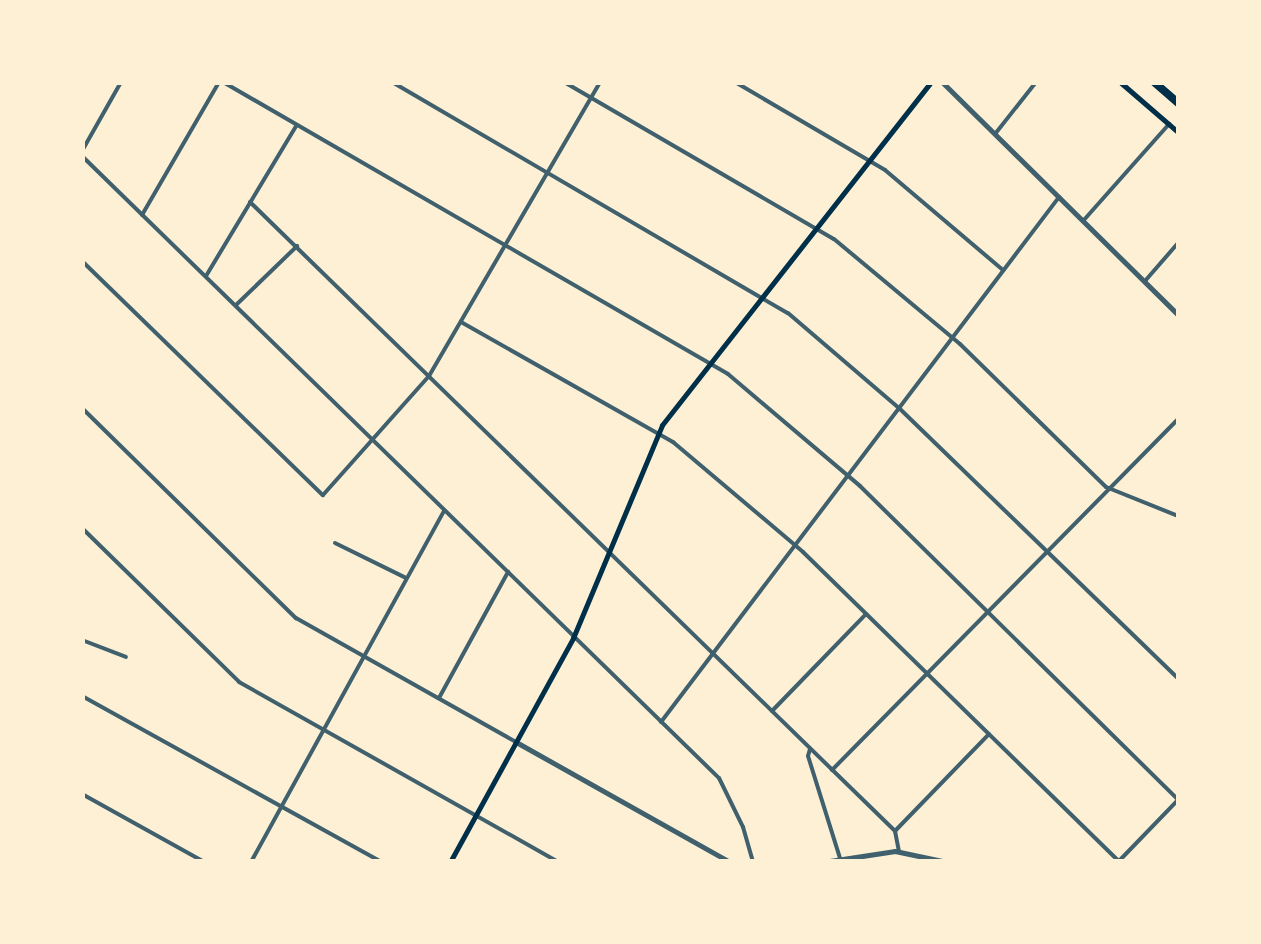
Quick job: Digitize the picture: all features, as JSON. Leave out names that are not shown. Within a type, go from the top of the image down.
[{"type":"highway","points":[[1154,82],[1178,103]]},
{"type":"main road","points":[[450,862],[574,638],[658,433],[931,82]]},
{"type":"main road","points":[[1120,82],[1178,132]]},
{"type":"street","points":[[121,82],[82,154],[728,792],[752,862]]},
{"type":"street","points":[[142,215],[220,82],[728,374],[846,476],[1178,800],[1118,861],[794,545],[658,433],[460,322]]},
{"type":"street","points":[[392,82],[762,297],[899,408],[1178,678]]},
{"type":"street","points":[[564,82],[816,228],[952,338],[1110,490],[1178,516]]},
{"type":"street","points":[[82,260],[323,495],[429,376],[600,82]]},
{"type":"street","points":[[735,82],[870,160],[1003,270]]},
{"type":"street","points":[[942,82],[1178,315]]},
{"type":"street","points":[[995,134],[1036,82]]},
{"type":"street","points":[[1082,220],[1169,124]]},
{"type":"street","points":[[206,277],[296,126]]},
{"type":"street","points":[[661,722],[1058,197]]},
{"type":"street","points":[[250,202],[894,831],[898,851]]},
{"type":"street","points":[[1144,281],[1178,243]]},
{"type":"street","points":[[236,305],[298,246]]},
{"type":"street","points":[[82,408],[296,618],[730,862]]},
{"type":"street","points":[[832,770],[1178,419]]},
{"type":"street","points":[[251,862],[444,511]]},
{"type":"street","points":[[83,531],[239,682],[322,733],[558,862]]},
{"type":"street","points":[[336,543],[406,578]]},
{"type":"street","points":[[439,698],[508,572]]},
{"type":"street","points":[[772,711],[866,614]]},
{"type":"street","points":[[82,640],[126,657]]},
{"type":"street","points":[[82,696],[380,862]]},
{"type":"street","points":[[894,831],[989,734]]},
{"type":"street","points":[[810,748],[808,756],[841,859]]},
{"type":"street","points":[[82,794],[204,862]]},
{"type":"street","points":[[823,862],[898,851],[947,862]]}]
